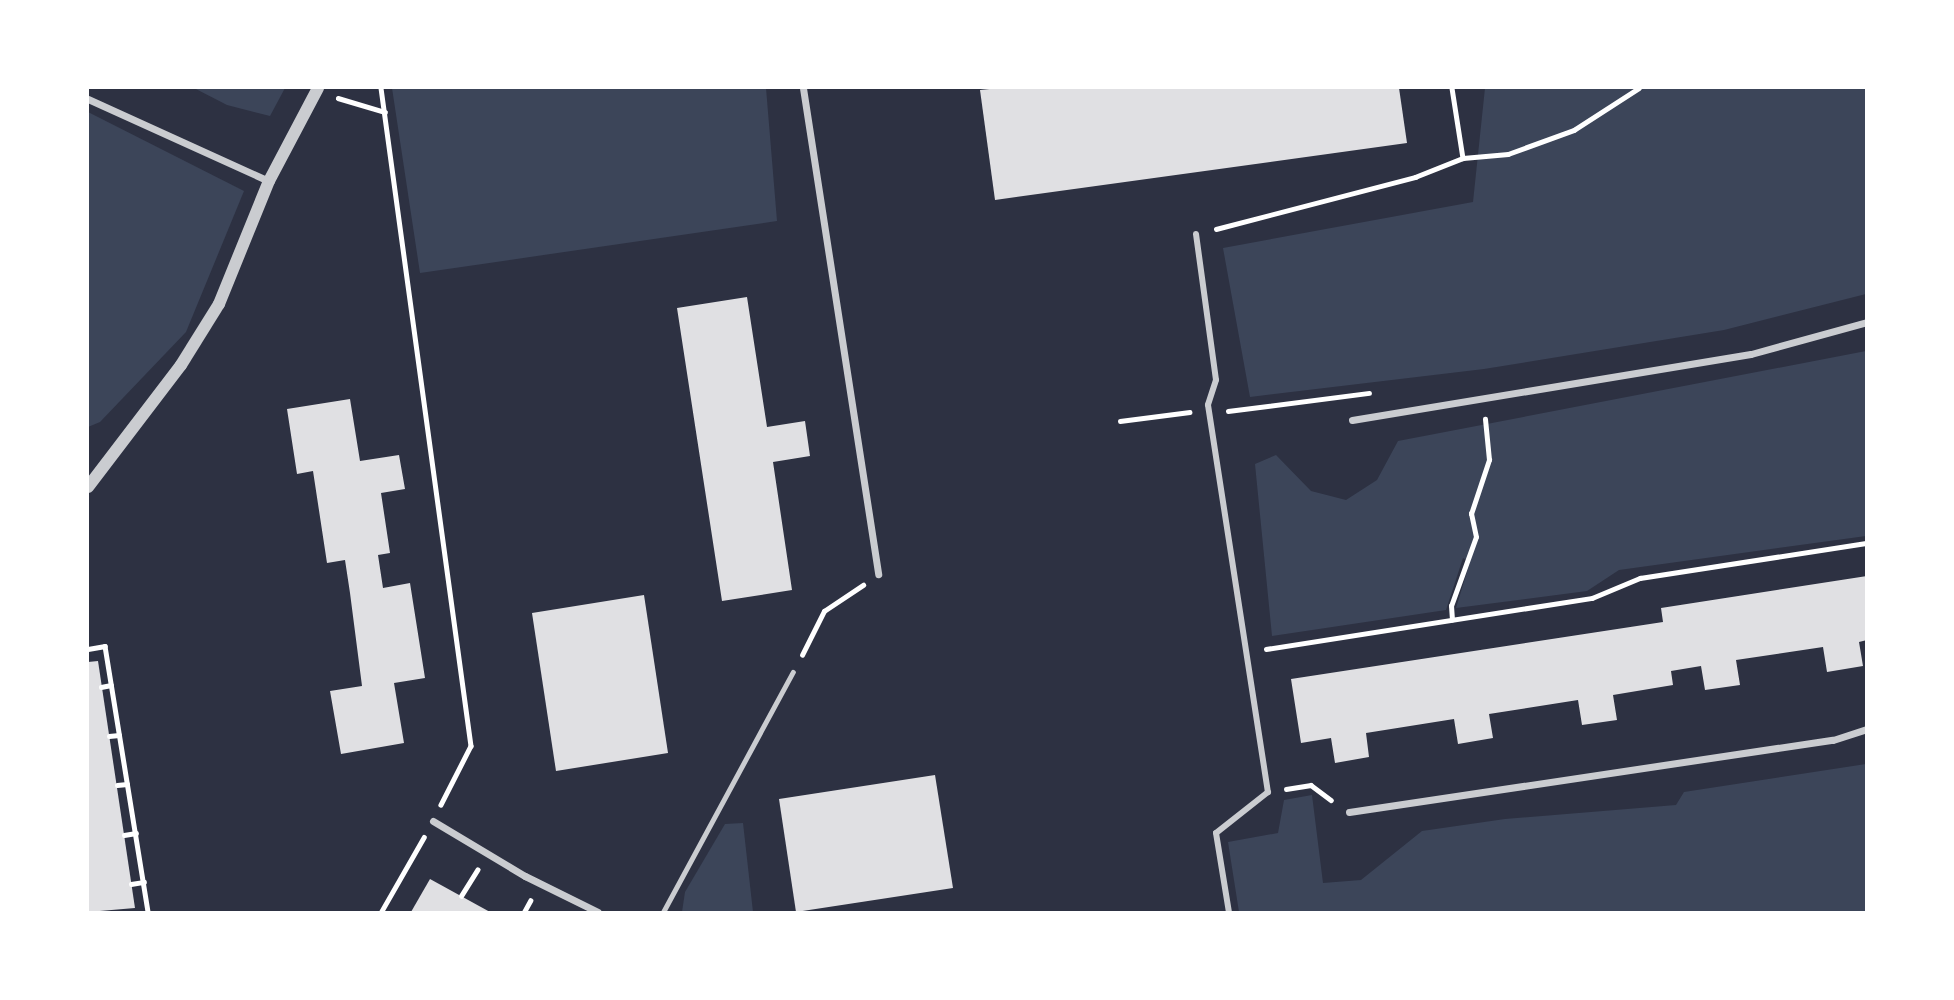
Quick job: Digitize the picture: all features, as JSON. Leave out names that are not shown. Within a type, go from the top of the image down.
[{"type":"street","points":[[803,88],[878,575]]},
{"type":"street","points":[[88,487],[181,365],[219,304],[269,181],[317,90]]},
{"type":"street","points":[[88,99],[269,181]]},
{"type":"street","points":[[1196,234],[1216,380],[1209,409],[1268,792],[1216,833],[1229,912]]},
{"type":"street","points":[[1352,420],[1483,397],[1600,382],[1751,354],[1867,322]]},
{"type":"street","points":[[1349,812],[1833,740],[1867,729]]},
{"type":"street","points":[[433,821],[486,853],[598,912]]},
{"type":"lane","points":[[663,912],[793,672]]},
{"type":"path","points":[[381,88],[471,746],[433,821],[381,912]]},
{"type":"path","points":[[1452,88],[1463,158]]},
{"type":"path","points":[[1196,234],[1415,177],[1463,158],[1508,154],[1574,130],[1639,88]]},
{"type":"path","points":[[317,90],[384,112]]},
{"type":"path","points":[[1452,620],[1451,606],[1476,537],[1471,514],[1489,460],[1483,397]]},
{"type":"path","points":[[1120,421],[1209,409],[1220,412],[1290,404]]},
{"type":"path","points":[[1248,652],[1592,598],[1640,578],[1867,543]]},
{"type":"path","points":[[806,646],[824,611],[878,575]]},
{"type":"path","points":[[88,649],[105,646],[148,912]]},
{"type":"path","points":[[101,687],[111,685]]},
{"type":"path","points":[[109,736],[119,735]]},
{"type":"path","points":[[117,785],[127,784]]},
{"type":"path","points":[[1268,792],[1311,785],[1349,812]]},
{"type":"path","points":[[124,835],[136,834]]},
{"type":"path","points":[[461,896],[486,853]]},
{"type":"path","points":[[131,884],[144,882]]},
{"type":"shaded area","points":[[194,88],[285,88],[270,116],[227,105]]},
{"type":"shaded area","points":[[392,88],[766,88],[777,221],[420,273]]},
{"type":"shaded area","points":[[1485,88],[1866,88],[1866,294],[1724,330],[1484,369],[1250,397],[1223,248],[1473,202]]},
{"type":"shaded area","points":[[88,112],[244,191],[186,332],[100,422],[88,427]]},
{"type":"shaded area","points":[[1866,351],[1866,536],[1619,570],[1587,591],[1456,608],[1470,562],[1463,558],[1446,610],[1272,636],[1255,464],[1276,455],[1311,491],[1346,500],[1377,480],[1398,441]]},
{"type":"shaded area","points":[[1866,764],[1866,912],[1239,912],[1228,842],[1278,833],[1284,800],[1312,795],[1323,883],[1361,880],[1422,831],[1505,819],[1676,805],[1684,792]]},
{"type":"shaded area","points":[[743,823],[753,912],[682,912],[685,892],[725,824]]},
{"type":"building","points":[[1399,88],[1407,143],[995,200],[980,90]]},
{"type":"building","points":[[747,297],[767,427],[805,421],[810,456],[773,462],[792,590],[722,601],[677,308]]},
{"type":"building","points":[[350,399],[360,461],[399,455],[405,489],[381,493],[390,553],[378,555],[383,588],[410,583],[425,678],[394,683],[404,743],[341,754],[330,691],[362,686],[345,560],[327,563],[313,471],[297,474],[287,409]]},
{"type":"building","points":[[1867,576],[1867,640],[1859,642],[1863,666],[1827,672],[1823,647],[1736,660],[1740,685],[1705,690],[1701,666],[1671,671],[1673,685],[1613,695],[1617,720],[1582,725],[1578,700],[1489,714],[1493,738],[1458,744],[1454,719],[1366,733],[1369,757],[1335,763],[1331,738],[1301,743],[1291,679],[1663,622],[1661,608]]},
{"type":"building","points":[[644,595],[668,753],[556,771],[532,613]]},
{"type":"building","points":[[98,661],[135,908],[88,912],[88,662]]},
{"type":"building","points":[[935,775],[953,888],[796,912],[779,799]]},
{"type":"building","points":[[430,879],[490,912],[411,912]]}]
